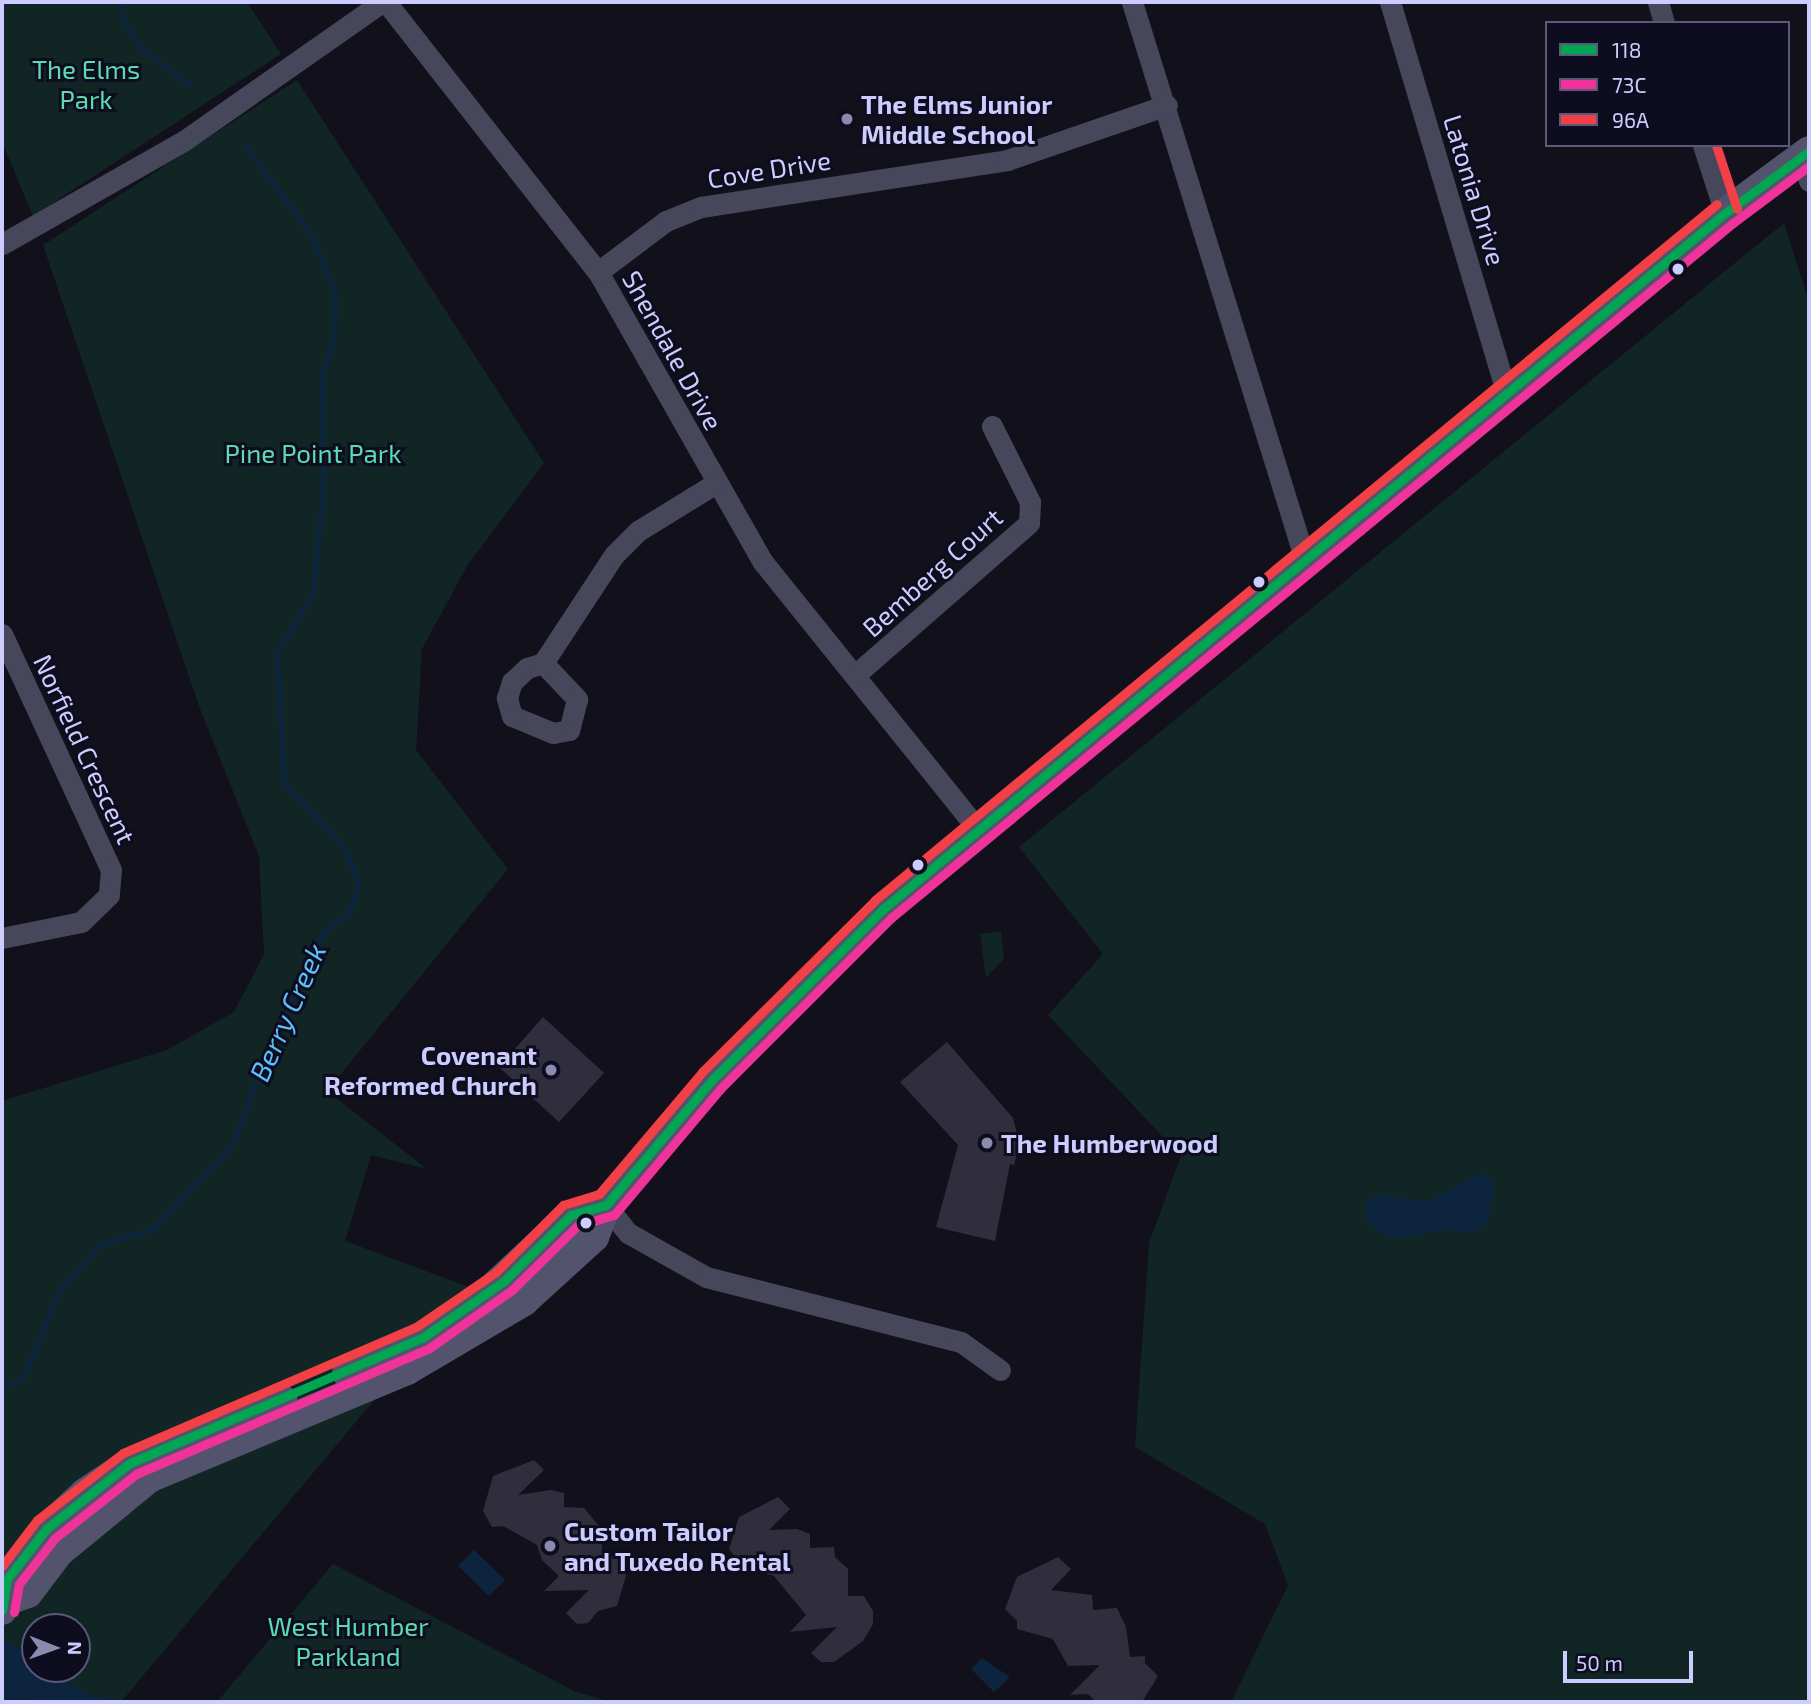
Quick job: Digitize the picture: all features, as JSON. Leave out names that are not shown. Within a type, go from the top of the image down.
[{"type":"main road","points":[[4,1606],[28,1593],[59,1552],[149,1478],[464,1341],[524,1301],[594,1237],[606,1205],[763,1028],[883,909],[1725,213],[1807,163]]},
{"type":"street","points":[[2,244],[185,140],[384,2]]},
{"type":"street","name":"Shendale Drive","points":[[384,2],[598,272],[716,484],[763,562],[979,831]]},
{"type":"street","points":[[1132,2],[1167,105],[1305,560]]},
{"type":"street","name":"Latonia Drive","points":[[1390,2],[1507,394]]},
{"type":"street","points":[[1658,2],[1663,21]]},
{"type":"street","name":"Cove Drive","points":[[598,272],[666,221],[701,207],[1007,160],[1167,105]]},
{"type":"street","points":[[1704,147],[1725,213]]},
{"type":"street","name":"Bemberg Court","points":[[855,675],[1029,523],[1030,502],[992,426]]},
{"type":"street","points":[[543,663],[614,555],[638,531],[716,484]]},
{"type":"street","name":"Norfield Crescent","points":[[2,634],[111,870],[109,895],[82,922],[2,938]]},
{"type":"street","points":[[606,1205],[628,1233],[706,1277],[961,1342],[1000,1370]]},
{"type":"green space","name":"The Elms Park","points":[[2,2],[247,2],[281,54],[33,216],[2,142]]},
{"type":"green space","name":"Pine Point Park","points":[[297,80],[544,463],[467,566],[422,649],[416,750],[508,869],[327,1091],[427,1169],[371,1155],[345,1241],[469,1287],[121,1702],[2,1702],[2,1101],[167,1050],[234,1012],[264,954],[259,856],[199,706],[43,245]]},
{"type":"green space","points":[[1784,223],[1809,302],[1809,1702],[1231,1702],[1288,1585],[1265,1524],[1135,1447],[1149,1243],[1181,1156],[1048,1015],[1103,954],[1019,847]]},
{"type":"green space","points":[[1001,931],[1004,959],[986,978],[980,934]]},
{"type":"green space","name":"West Humber Parkland","points":[[333,1564],[576,1692],[612,1702],[217,1702]]},
{"type":"water","points":[[1482,1173],[1491,1178],[1494,1192],[1487,1223],[1474,1232],[1439,1230],[1405,1238],[1386,1236],[1368,1223],[1364,1209],[1369,1199],[1382,1195],[1427,1202]]},
{"type":"water","points":[[474,1550],[505,1580],[489,1596],[458,1566]]},
{"type":"water","points":[[2,1640],[21,1650],[21,1683],[71,1683],[88,1695],[123,1702],[2,1699]]},
{"type":"water","points":[[982,1658],[1010,1677],[994,1692],[971,1669]]},
{"type":"building","name":"Covenant Reformed Church","points":[[543,1017],[604,1073],[559,1122],[499,1067]]},
{"type":"building","name":"The Humberwood","points":[[947,1042],[1013,1118],[1017,1134],[1019,1145],[1014,1165],[1010,1164],[995,1241],[936,1227],[958,1145],[900,1082]]},
{"type":"building","points":[[534,1460],[544,1470],[518,1495],[551,1490],[564,1493],[564,1507],[584,1508],[602,1530],[602,1557],[618,1556],[627,1572],[617,1606],[598,1611],[588,1623],[577,1624],[566,1613],[589,1590],[544,1591],[559,1576],[542,1560],[537,1545],[503,1526],[492,1527],[483,1511],[493,1476]]},
{"type":"building","points":[[778,1497],[790,1509],[769,1530],[797,1529],[810,1534],[810,1548],[834,1547],[835,1557],[848,1569],[848,1596],[864,1596],[873,1611],[873,1624],[863,1641],[834,1662],[821,1662],[811,1653],[837,1627],[790,1632],[806,1615],[774,1576],[742,1566],[729,1549],[739,1517]]},
{"type":"building","points":[[1058,1557],[1071,1569],[1051,1590],[1092,1595],[1093,1610],[1117,1608],[1126,1627],[1130,1657],[1145,1656],[1145,1663],[1158,1676],[1142,1702],[1096,1702],[1088,1694],[1070,1695],[1100,1665],[1068,1666],[1053,1639],[1017,1629],[1017,1621],[1005,1609],[1017,1577]]},
{"type":"waterway","name":"Berry Creek","points":[[120,2],[124,22],[141,48],[189,85]]},
{"type":"waterway","name":"Berry Creek","points":[[2,1388],[23,1378],[59,1291],[100,1244],[153,1229],[234,1142],[262,1063],[323,932],[348,915],[359,884],[345,849],[284,782],[277,652],[313,593],[323,488],[322,375],[334,336],[335,294],[313,238],[246,146]]},
{"type":"transit line","name":"96A","points":[[1717,147],[1737,209]]},
{"type":"transit line","name":"118","points":[[2,1610],[7,1579],[46,1529],[130,1463],[422,1338],[504,1281],[571,1215],[606,1205],[711,1081],[883,909],[1725,213],[1809,151]]},
{"type":"transit line","name":"73C","points":[[14,1612],[19,1584],[55,1538],[136,1474],[428,1349],[512,1290],[577,1226],[614,1215],[720,1089],[891,918],[1733,223],[1809,166]]},
{"type":"transit line","name":"96A","points":[[2,1566],[37,1520],[123,1453],[416,1327],[496,1272],[563,1205],[599,1194],[702,1072],[875,900],[1717,204]]},
{"type":"place","name":"The Elms Junior Middle School","points":[[847,119]]},
{"type":"place","name":"Covenant Reformed Church","points":[[551,1070]]},
{"type":"place","name":"The Humberwood","points":[[987,1143]]},
{"type":"place","name":"Custom Tailor and Tuxedo Rental","points":[[550,1546]]}]
